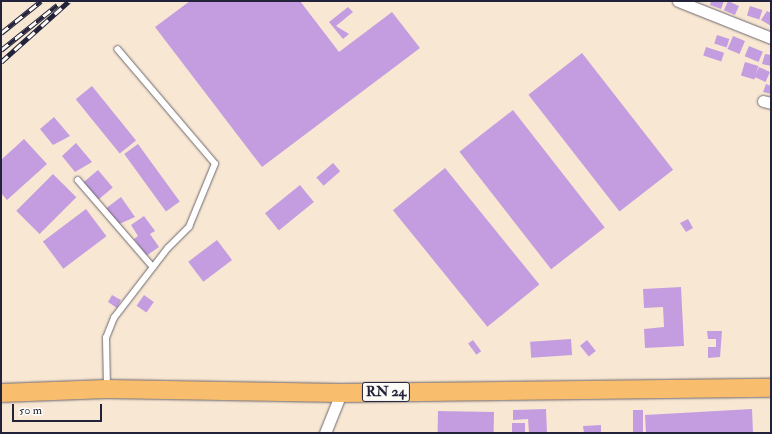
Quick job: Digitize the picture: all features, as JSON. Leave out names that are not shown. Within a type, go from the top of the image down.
[{"type":"main road","name":"RN 24","points":[[1,393],[107,389],[341,393],[771,388]]},
{"type":"street","points":[[678,1],[692,4],[771,38]]},
{"type":"street","points":[[325,433],[341,393]]},
{"type":"lane","points":[[107,389],[106,338],[114,318],[153,267],[189,227],[216,164],[118,50]]},
{"type":"lane","points":[[78,180],[153,267]]},
{"type":"building","points":[[190,1],[300,1],[339,52],[392,12],[420,48],[262,167],[155,27]]},
{"type":"building","points":[[711,1],[724,1],[721,9],[710,5]]},
{"type":"building","points":[[728,1],[739,6],[735,15],[724,10]]},
{"type":"building","points":[[750,6],[762,10],[759,20],[747,16]]},
{"type":"building","points":[[348,7],[353,12],[336,26],[349,34],[343,39],[329,22]]},
{"type":"building","points":[[767,11],[771,13],[771,26],[761,20]]},
{"type":"building","points":[[717,35],[729,39],[727,48],[714,44]]},
{"type":"building","points":[[733,36],[745,41],[739,54],[728,49]]},
{"type":"building","points":[[749,46],[763,52],[759,62],[745,56]]},
{"type":"building","points":[[706,47],[724,53],[721,61],[703,56]]},
{"type":"building","points":[[582,53],[673,170],[620,211],[528,95]]},
{"type":"building","points":[[765,54],[771,55],[771,66],[762,64]]},
{"type":"building","points":[[745,62],[758,66],[754,79],[741,75]]},
{"type":"building","points":[[759,67],[770,72],[765,82],[755,77]]},
{"type":"building","points":[[766,84],[771,86],[771,94],[763,92]]},
{"type":"building","points":[[92,86],[136,140],[120,154],[76,99]]},
{"type":"building","points":[[513,110],[605,227],[551,269],[459,152]]},
{"type":"building","points":[[54,117],[70,136],[53,145],[40,129]]},
{"type":"building","points":[[24,139],[47,164],[7,200],[1,193],[1,160]]},
{"type":"building","points":[[76,143],[92,162],[75,172],[62,156]]},
{"type":"building","points":[[138,144],[180,201],[166,211],[124,154]]},
{"type":"building","points":[[333,163],[340,171],[324,186],[316,177]]},
{"type":"building","points":[[445,168],[539,285],[487,327],[393,210]]},
{"type":"building","points":[[98,170],[113,188],[98,200],[83,182]]},
{"type":"building","points":[[53,174],[76,197],[40,234],[16,211]]},
{"type":"building","points":[[300,185],[314,202],[279,230],[265,213]]},
{"type":"building","points":[[121,197],[135,217],[117,225],[105,209]]},
{"type":"building","points":[[86,209],[106,236],[63,269],[43,241]]},
{"type":"building","points":[[144,216],[155,231],[150,234],[159,247],[146,256],[134,239],[138,236],[131,225]]},
{"type":"building","points":[[688,219],[693,228],[686,232],[680,223]]},
{"type":"building","points":[[217,240],[232,260],[203,282],[188,262]]},
{"type":"building","points":[[681,287],[684,346],[645,348],[644,329],[664,327],[663,307],[644,308],[643,289]]},
{"type":"building","points":[[112,295],[121,300],[117,308],[108,302]]},
{"type":"building","points":[[144,295],[154,302],[146,313],[137,306]]},
{"type":"building","points":[[707,331],[722,331],[720,357],[708,358],[708,347],[716,347],[716,339],[708,339]]},
{"type":"building","points":[[571,339],[572,355],[531,358],[530,342]]},
{"type":"building","points":[[473,340],[481,351],[476,355],[468,344]]},
{"type":"building","points":[[587,340],[596,351],[589,357],[580,346]]},
{"type":"building","points":[[546,409],[547,433],[529,433],[528,419],[513,420],[513,410]]},
{"type":"building","points":[[752,409],[753,433],[646,433],[645,415]]},
{"type":"building","points":[[633,410],[643,410],[643,433],[633,433]]},
{"type":"building","points":[[438,411],[494,412],[494,433],[438,433]]},
{"type":"building","points":[[512,423],[525,423],[525,433],[512,433]]},
{"type":"building","points":[[601,425],[601,433],[584,433],[583,426]]},
{"type":"railway","points":[[1,33],[41,1]]},
{"type":"railway","points":[[1,62],[69,1]]},
{"type":"railway","points":[[1,50],[57,5]]}]
